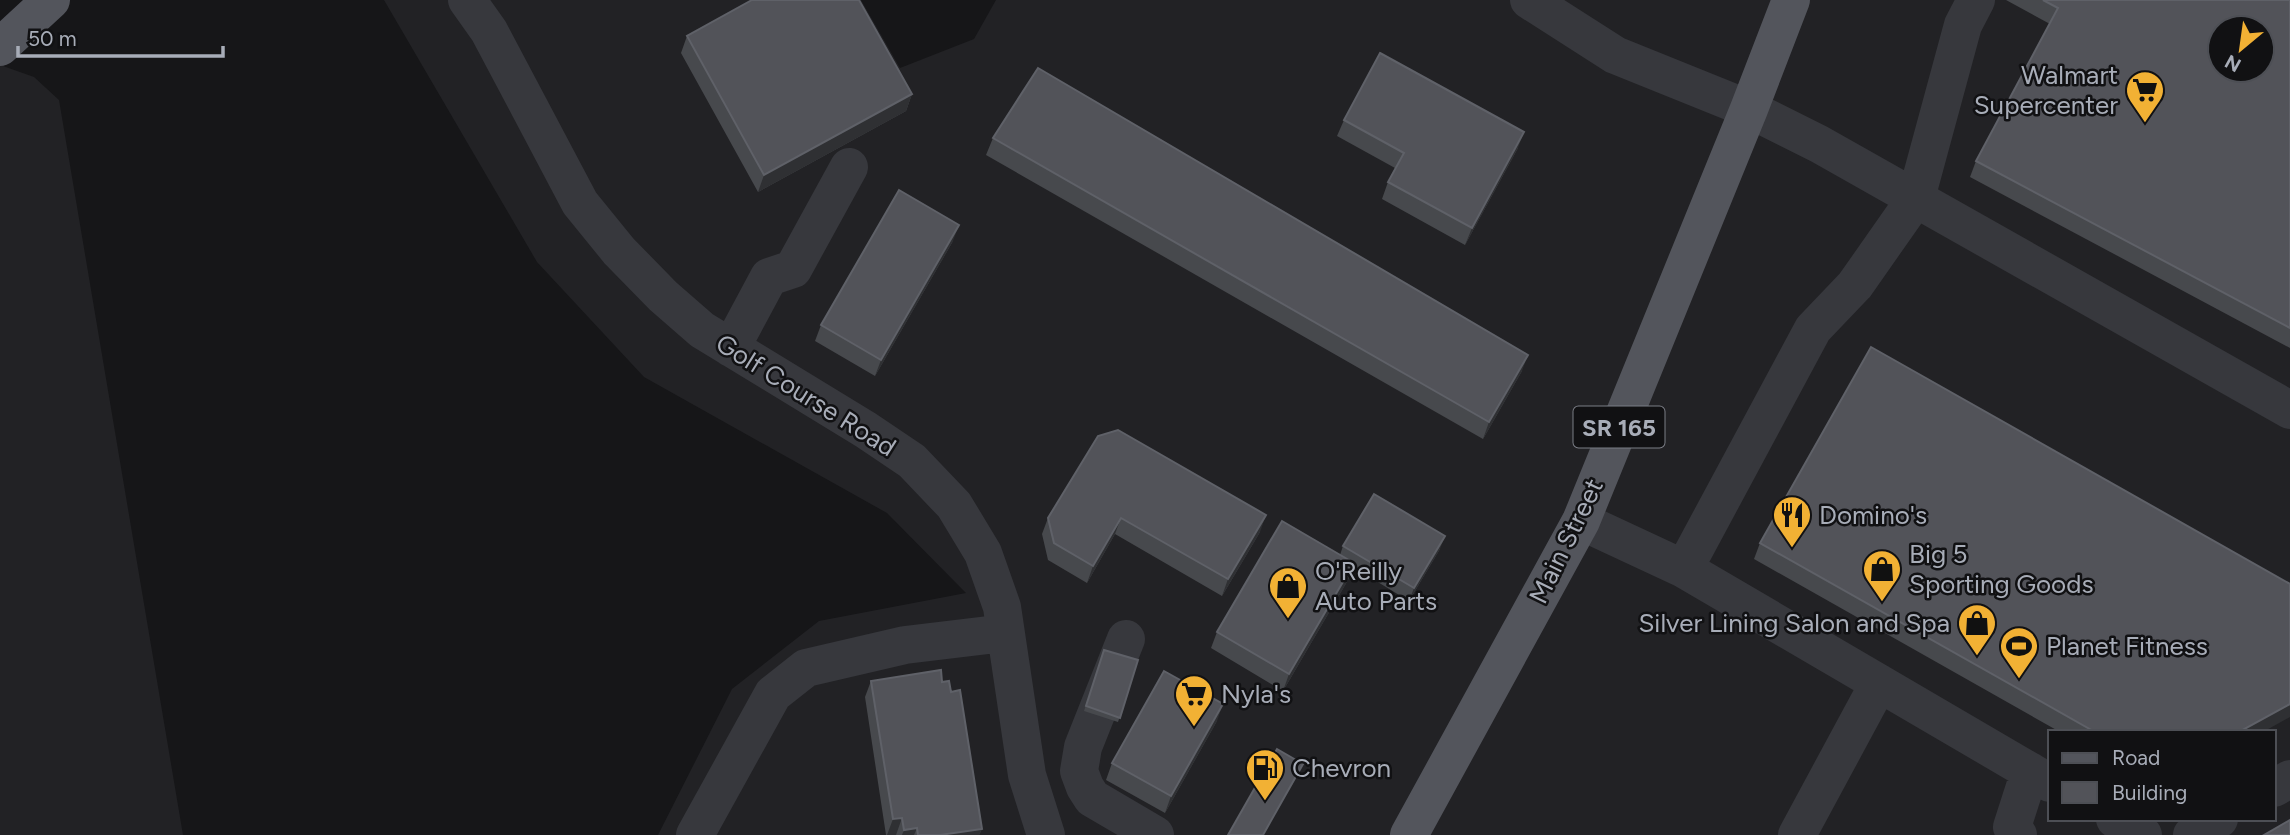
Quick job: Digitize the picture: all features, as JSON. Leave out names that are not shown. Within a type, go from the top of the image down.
[{"type":"main road","points":[[2,41],[51,0]]},
{"type":"main road","name":"Main Street","points":[[1409,835],[1581,521],[1791,0]]},
{"type":"street","name":"Golf Course Road","points":[[467,0],[489,31],[580,203],[618,251],[702,330],[912,461],[954,505],[983,553],[1002,607],[1027,775],[1046,835]]},
{"type":"street","points":[[1529,0],[1615,55],[1749,109],[1819,144],[2290,410]]},
{"type":"street","points":[[1684,569],[1813,330],[1854,285],[1916,198],[1963,25],[1976,0]]},
{"type":"street","points":[[731,348],[769,277],[793,269],[849,167]]},
{"type":"street","points":[[1581,521],[1684,569],[2040,777],[2010,832]]},
{"type":"street","points":[[695,835],[773,694],[806,668],[905,645],[1005,633]]},
{"type":"street","points":[[1126,639],[1083,747],[1079,771],[1092,798],[1155,835]]},
{"type":"street","points":[[1797,835],[1879,684]]},
{"type":"street","points":[[2118,821],[2143,835]]},
{"type":"street","points":[[2192,835],[2216,821]]},
{"type":"shaded area","points":[[384,0],[861,0],[900,68],[974,39],[996,0],[2290,0],[2290,835],[658,835],[732,689],[819,621],[966,593],[887,513],[644,377],[537,262]]},
{"type":"shaded area","points":[[0,65],[34,77],[59,100],[183,835],[0,835]]},
{"type":"building","points":[[752,0],[859,0],[912,94],[764,175],[687,36]]},
{"type":"building","name":"Walmart Supercenter","points":[[2043,0],[2290,0],[2290,328],[1976,161],[2058,8]]},
{"type":"building","points":[[1380,53],[1524,132],[1472,228],[1388,182],[1404,153],[1344,120]]},
{"type":"building","points":[[1038,68],[1528,355],[1489,422],[993,138]]},
{"type":"building","points":[[899,190],[959,225],[881,360],[821,325]]},
{"type":"building","points":[[1871,347],[2290,584],[2290,704],[2243,730],[2091,730],[1760,543]]},
{"type":"building","points":[[1118,430],[1266,515],[1228,579],[1121,518],[1093,566],[1054,543],[1048,518],[1098,436]]},
{"type":"building","points":[[1374,494],[1445,536],[1414,588],[1343,546]]},
{"type":"building","points":[[1282,521],[1354,563],[1289,674],[1217,632]]},
{"type":"building","points":[[1104,650],[1138,660],[1120,718],[1086,706]]},
{"type":"building","points":[[941,670],[942,682],[949,681],[951,692],[960,690],[982,829],[918,835],[917,828],[904,830],[902,818],[893,819],[871,681]]},
{"type":"building","points":[[1164,671],[1223,704],[1171,796],[1112,763]]},
{"type":"building","name":"Chevron","points":[[1277,749],[1303,764],[1263,835],[1228,835]]},
{"type":"building","points":[[2290,820],[2290,835],[2264,835]]},
{"type":"place","name":"Walmart Supercenter","points":[[2145,124]]},
{"type":"place","name":"Domino's","points":[[1792,549]]},
{"type":"place","name":"Big 5 Sporting Goods","points":[[1882,603]]},
{"type":"place","name":"O'Reilly Auto Parts","points":[[1288,620]]},
{"type":"place","name":"Silver Lining Salon and Spa","points":[[1977,657]]},
{"type":"place","name":"Planet Fitness","points":[[2019,680]]},
{"type":"place","name":"Nyla's","points":[[1194,728]]},
{"type":"place","name":"Chevron","points":[[1265,802]]}]
